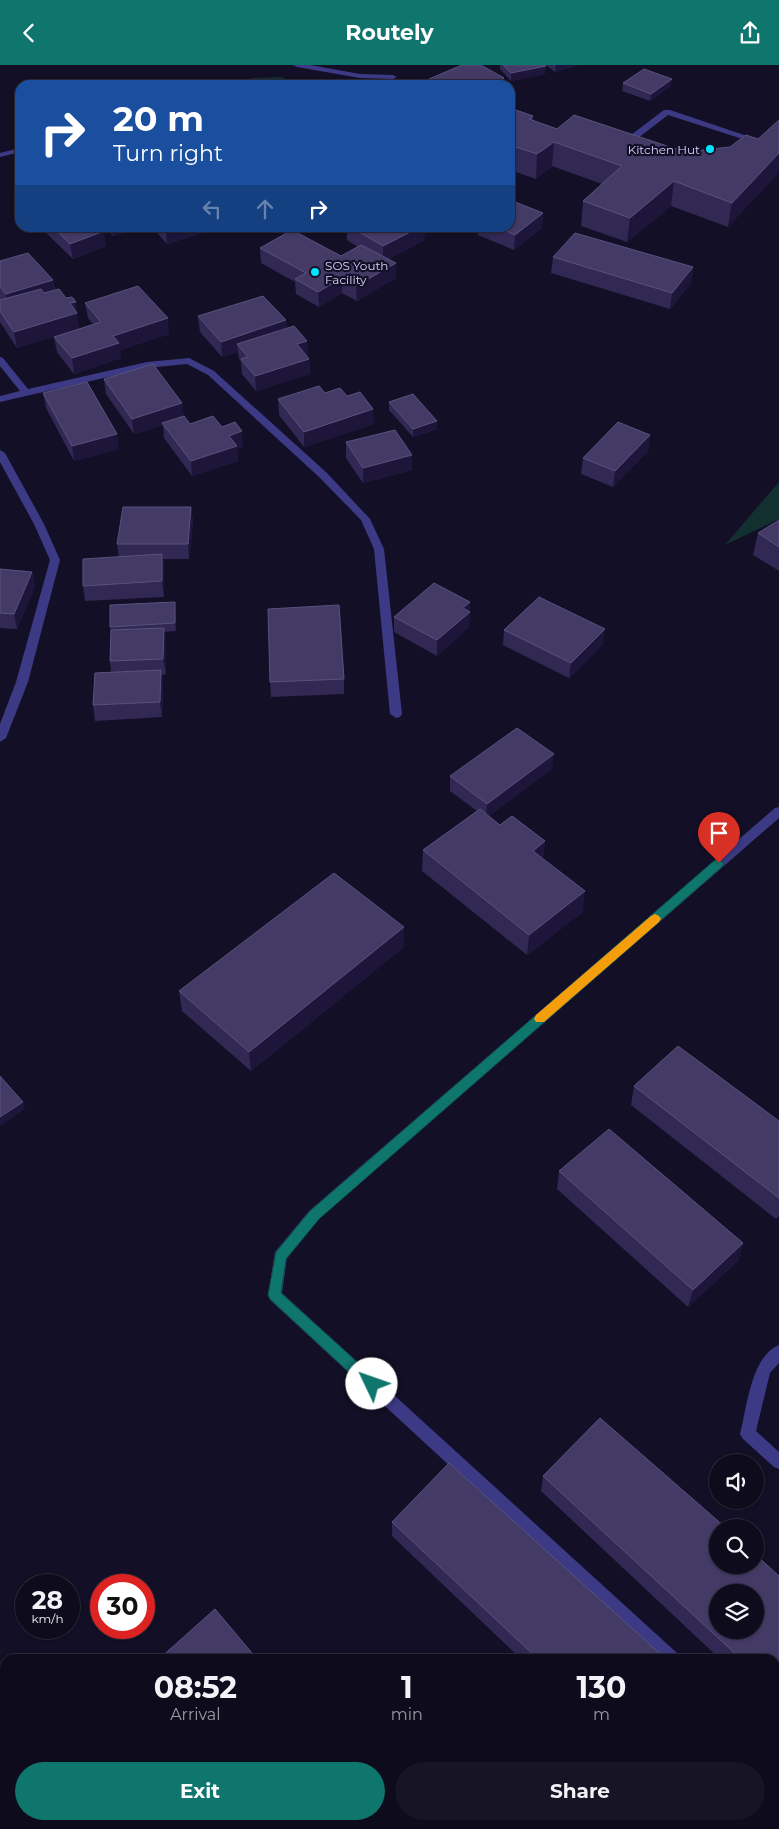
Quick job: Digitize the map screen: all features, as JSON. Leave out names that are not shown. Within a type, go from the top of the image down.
[{"type":"street","points":[[297,65],[360,76],[392,78]]},
{"type":"street","points":[[631,149],[622,146],[667,112],[766,144],[757,148]]},
{"type":"street","points":[[0,155],[15,151]]},
{"type":"street","points":[[0,360],[26,392]]},
{"type":"street","points":[[0,399],[155,365],[188,361],[211,373],[323,475],[365,519],[380,549],[396,714]]},
{"type":"street","points":[[0,453],[39,523],[55,560],[22,682],[0,738]]},
{"type":"street","points":[[665,1654],[274,1295],[280,1256],[314,1215],[779,811]]},
{"type":"street","points":[[779,1352],[763,1370],[748,1434],[779,1461]]},
{"type":"green space","points":[[282,77],[286,80],[250,80],[251,78]]},
{"type":"green space","points":[[778,483],[779,519],[725,545]]},
{"type":"building","points":[[462,65],[481,65],[504,78],[499,80],[429,79]]},
{"type":"building","points":[[503,65],[545,65],[546,66],[511,73]]},
{"type":"building","points":[[644,69],[672,79],[651,94],[623,83]]},
{"type":"building","points":[[515,110],[533,116],[529,119],[557,129],[574,115],[694,155],[702,150],[730,147],[746,135],[758,139],[779,120],[779,153],[732,203],[674,181],[630,218],[583,201],[622,166],[554,142],[537,154],[515,147]]},
{"type":"building","points":[[515,202],[543,213],[515,235],[509,232],[515,232]]},
{"type":"building","points":[[58,232],[101,232],[70,244]]},
{"type":"building","points":[[288,232],[296,232],[341,256],[361,245],[396,263],[356,286],[342,278],[318,292],[295,279],[306,273],[260,248]]},
{"type":"building","points":[[359,232],[410,232],[383,246]]},
{"type":"building","points":[[575,233],[693,267],[672,293],[553,257]]},
{"type":"building","points":[[28,253],[53,280],[6,294],[0,287],[0,261]]},
{"type":"building","points":[[138,286],[168,318],[113,336],[119,343],[72,358],[54,337],[101,322],[85,303]]},
{"type":"building","points":[[41,289],[44,293],[59,289],[66,298],[72,297],[76,302],[70,303],[77,313],[14,332],[0,311],[0,300]]},
{"type":"building","points":[[263,296],[286,320],[221,342],[198,316]]},
{"type":"building","points":[[294,326],[307,341],[297,344],[309,359],[255,376],[241,359],[248,357],[237,344]]},
{"type":"building","points":[[153,364],[182,403],[132,419],[104,379]]},
{"type":"building","points":[[87,382],[117,434],[72,446],[43,393]]},
{"type":"building","points":[[319,386],[325,393],[340,388],[347,396],[360,392],[373,409],[304,432],[278,399]]},
{"type":"building","points":[[413,394],[437,421],[413,429],[389,402]]},
{"type":"building","points":[[184,416],[190,424],[213,416],[222,427],[235,422],[242,431],[229,436],[237,446],[191,461],[162,423]]},
{"type":"building","points":[[618,422],[650,435],[615,471],[583,458]]},
{"type":"building","points":[[395,430],[412,455],[363,468],[346,442]]},
{"type":"building","points":[[123,507],[191,507],[188,544],[117,544]]},
{"type":"building","points":[[779,520],[779,547],[758,533]]},
{"type":"building","points":[[162,554],[162,581],[83,586],[83,559]]},
{"type":"building","points":[[0,569],[32,572],[14,614],[0,613]]},
{"type":"building","points":[[434,583],[470,602],[463,608],[470,612],[437,640],[394,617]]},
{"type":"building","points":[[539,597],[605,629],[571,663],[504,630]]},
{"type":"building","points":[[175,602],[175,623],[110,627],[110,605]]},
{"type":"building","points":[[339,605],[344,679],[270,682],[268,609]]},
{"type":"building","points":[[164,628],[163,659],[110,661],[111,630]]},
{"type":"building","points":[[161,670],[160,702],[93,705],[95,673]]},
{"type":"building","points":[[517,728],[554,754],[487,804],[450,776]]},
{"type":"building","points":[[480,809],[500,825],[512,816],[545,841],[533,851],[585,891],[529,935],[423,850]]},
{"type":"building","points":[[334,873],[404,927],[249,1052],[179,991]]},
{"type":"building","points":[[678,1046],[779,1121],[779,1198],[634,1086]]},
{"type":"building","points":[[0,1076],[23,1102],[0,1117]]},
{"type":"building","points":[[609,1129],[743,1243],[693,1290],[559,1171]]},
{"type":"building","points":[[600,1418],[716,1519],[709,1519],[709,1574],[764,1574],[764,1562],[779,1576],[779,1654],[736,1654],[719,1639],[764,1639],[764,1584],[709,1584],[709,1629],[543,1476]]},
{"type":"building","points":[[449,1463],[660,1654],[533,1654],[392,1522]]},
{"type":"building","points":[[215,1609],[253,1654],[165,1654]]},
{"type":"slow traffic","points":[[540,1019],[655,919]]},
{"type":"place","name":"Kitchen Hut","points":[[710,149]]},
{"type":"place","name":"SOS Youth Facility","points":[[315,272]]},
{"type":"route","points":[[372,1384],[274,1295],[280,1256],[314,1215],[719,863]]}]
